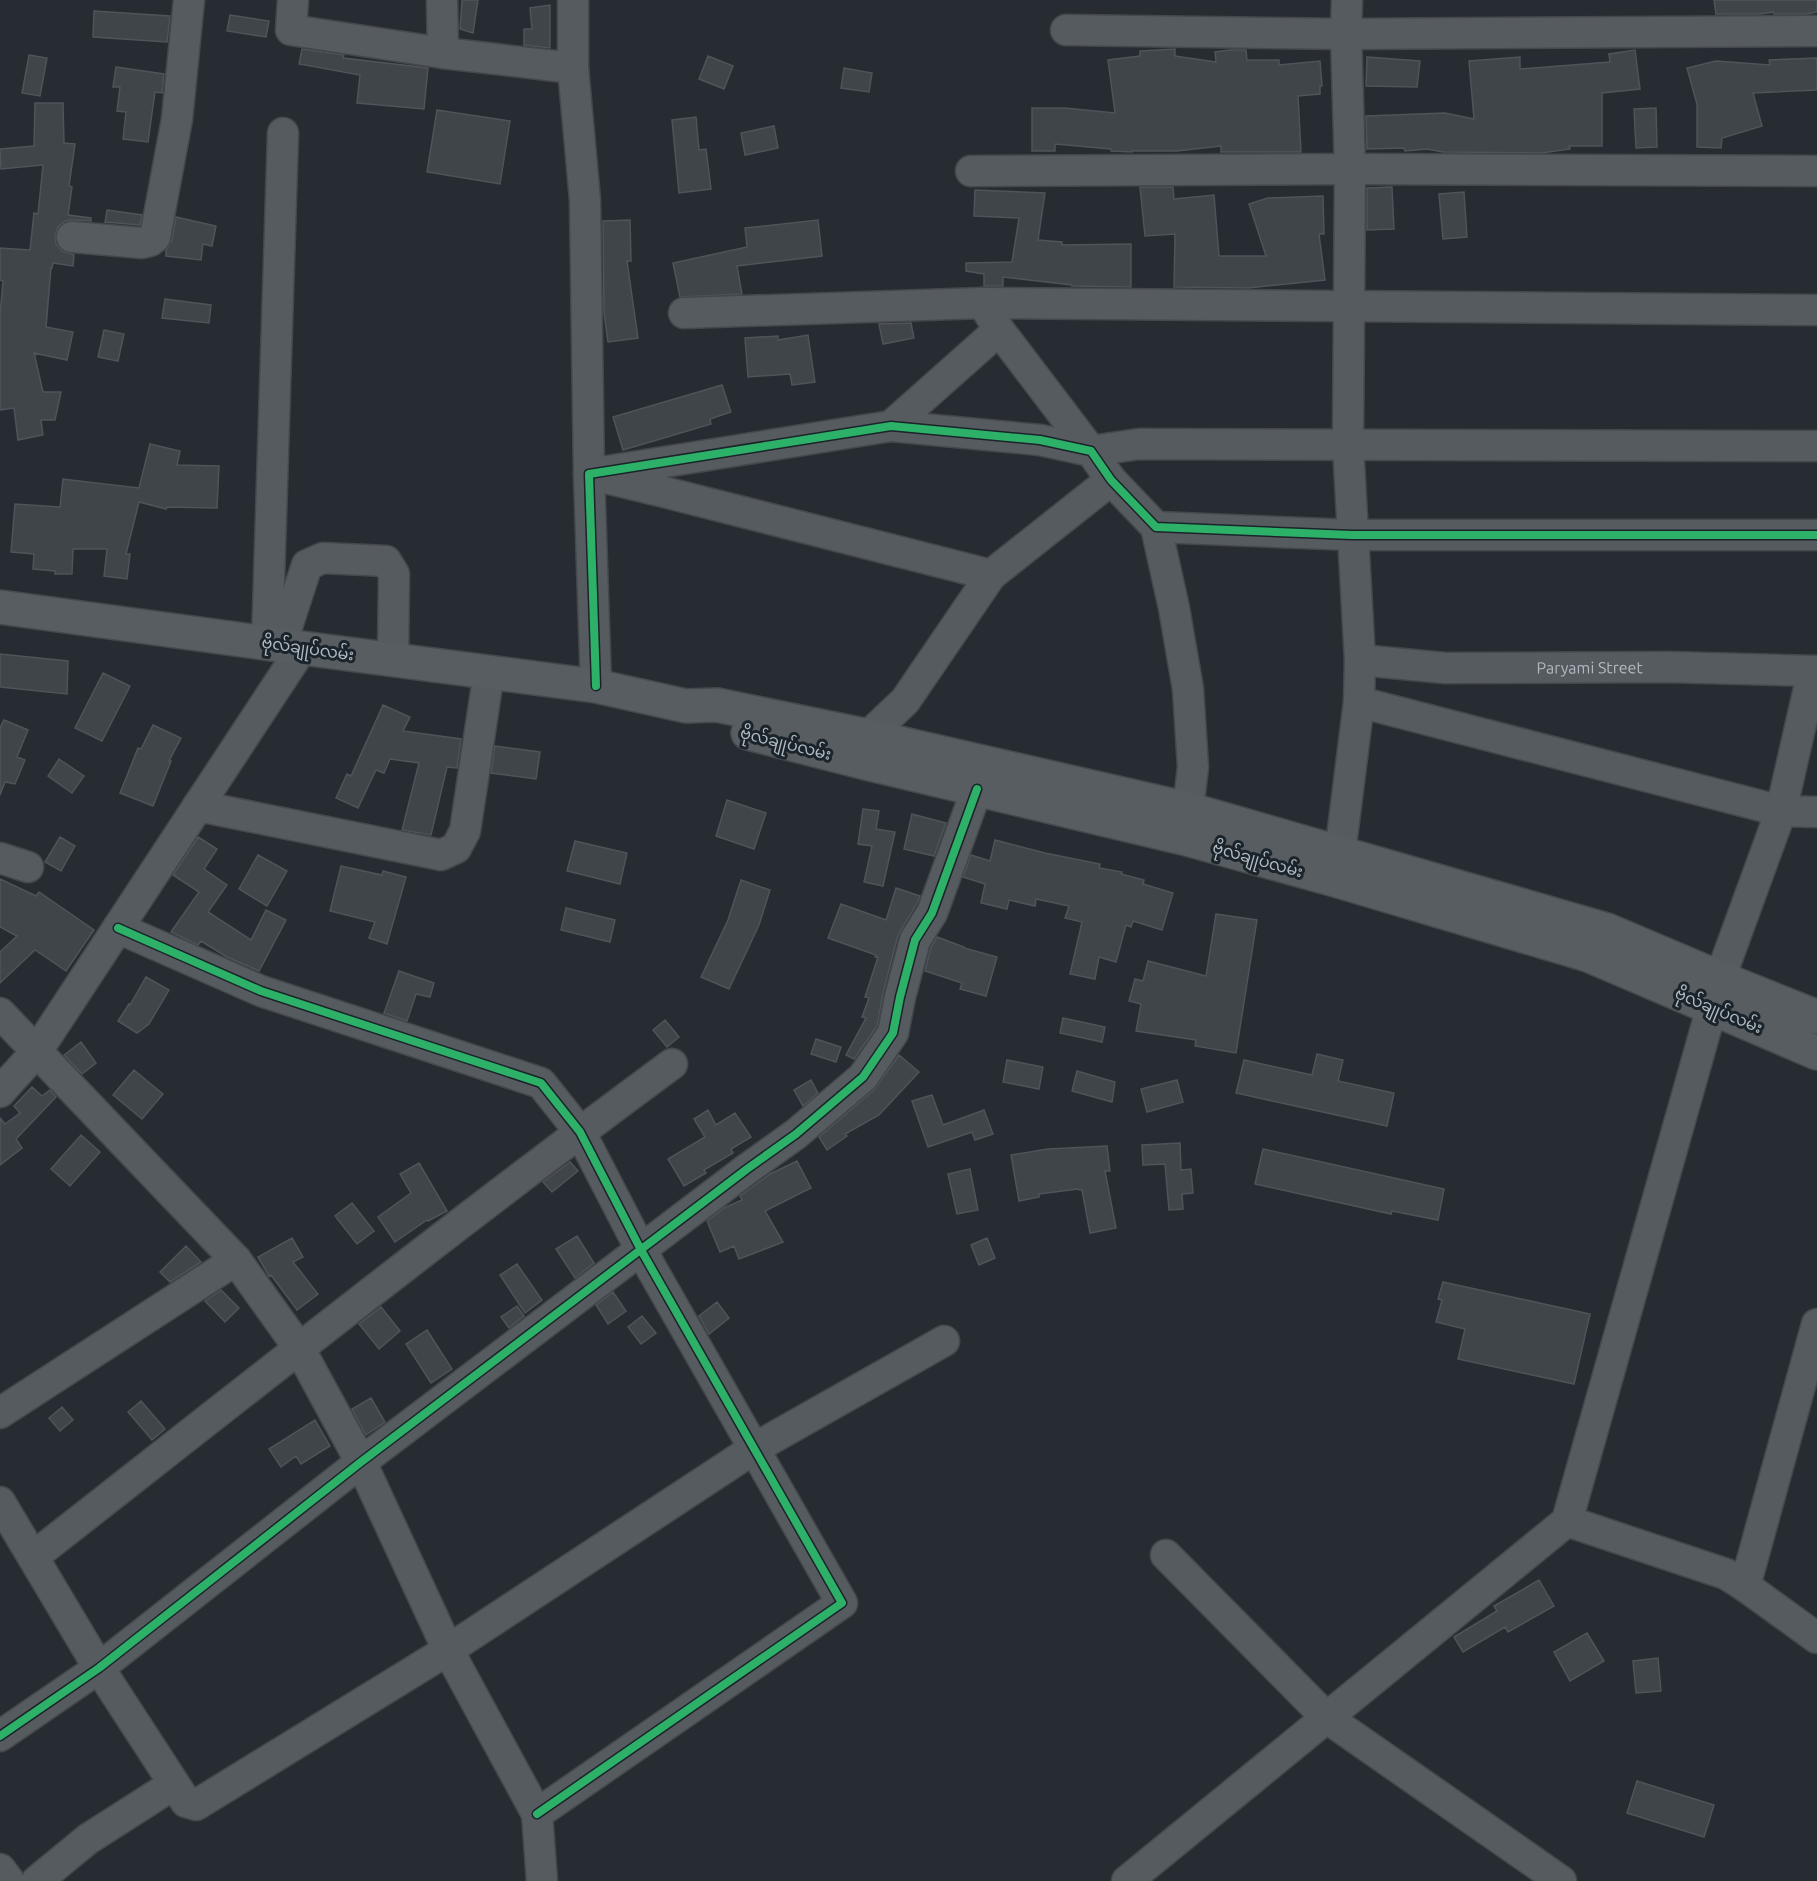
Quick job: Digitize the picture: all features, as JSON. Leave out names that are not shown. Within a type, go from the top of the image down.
[{"type":"main road","name":"ဗိုလ်ချုပ်လမ်း","points":[[0,607],[596,686],[686,706],[717,705],[868,736],[1188,809],[1607,930],[1817,1053]]},
{"type":"main road","name":"ဗိုလ်ချုပ်လမ်း","points":[[686,706],[729,728],[1187,839],[1716,993],[1817,1017]]},
{"type":"street","points":[[72,237],[142,243],[155,237],[177,119],[189,0]]},
{"type":"street","points":[[293,0],[291,30],[443,53],[573,68]]},
{"type":"street","points":[[442,0],[443,53]]},
{"type":"street","points":[[573,0],[573,68],[585,200],[589,474],[596,686]]},
{"type":"street","points":[[1340,853],[1359,702],[1360,660],[1348,445],[1350,169],[1347,0]]},
{"type":"street","points":[[1066,30],[1346,34],[1817,31]]},
{"type":"street","points":[[283,133],[283,645]]},
{"type":"street","points":[[971,171],[1350,169],[1817,171]]},
{"type":"street","points":[[982,303],[999,330],[1090,452],[1112,480],[1156,527],[1174,608],[1188,689],[1192,767],[1188,809]]},
{"type":"street","points":[[684,314],[982,303],[1817,310]]},
{"type":"street","points":[[891,426],[999,330]]},
{"type":"street","points":[[589,474],[891,426],[1040,440],[1090,452],[1139,444],[1817,446]]},
{"type":"street","points":[[589,474],[991,575]]},
{"type":"street","points":[[868,736],[905,700],[991,575],[1112,480]]},
{"type":"street","points":[[1156,527],[1352,535],[1817,535]]},
{"type":"street","points":[[0,1092],[37,1051],[198,806],[283,645],[307,565],[323,558],[386,561],[394,574],[393,659]]},
{"type":"street","name":"Paryami Street","points":[[1360,660],[1445,668],[1668,667],[1815,671]]},
{"type":"street","points":[[1127,1881],[1567,1521],[1716,993],[1781,812],[1815,671]]},
{"type":"street","points":[[198,806],[441,855],[456,848],[465,831],[489,672]]},
{"type":"street","points":[[1359,702],[1781,812],[1817,812]]},
{"type":"street","points":[[0,1736],[99,1668],[361,1462],[796,1134],[863,1077],[893,1034],[915,940],[932,913],[977,789]]},
{"type":"street","points":[[0,858],[28,867]]},
{"type":"street","points":[[118,928],[261,991],[541,1083],[580,1132],[640,1250],[842,1603],[537,1814]]},
{"type":"street","points":[[0,1013],[236,1260],[299,1348],[361,1462],[448,1650],[537,1814],[542,1881]]},
{"type":"street","points":[[33,1557],[299,1348],[672,1064]]},
{"type":"street","points":[[0,1413],[236,1260]]},
{"type":"street","points":[[1745,1586],[1817,1324]]},
{"type":"street","points":[[0,1502],[99,1668],[174,1784],[186,1802],[196,1805],[448,1650],[755,1448],[944,1341]]},
{"type":"street","points":[[1567,1521],[1726,1574],[1817,1638]]},
{"type":"street","points":[[1166,1555],[1327,1718],[1561,1881]]},
{"type":"street","points":[[37,1881],[88,1839],[174,1784]]},
{"type":"street","points":[[0,1869],[9,1881]]},
{"type":"building","points":[[462,0],[478,0],[473,33],[460,29]]},
{"type":"building","points":[[1714,0],[1817,0],[1817,12],[1807,14],[1774,14],[1773,12],[1716,14]]},
{"type":"building","points":[[550,5],[550,48],[524,45],[524,29],[532,29],[530,8]]},
{"type":"building","points":[[94,11],[170,16],[167,42],[93,37]]},
{"type":"building","points":[[230,15],[269,21],[266,37],[227,31]]},
{"type":"building","points":[[302,49],[344,55],[343,58],[428,68],[424,109],[357,103],[360,75],[299,64]]},
{"type":"building","points":[[1175,49],[1175,56],[1216,62],[1215,52],[1230,50],[1246,50],[1247,60],[1279,60],[1279,65],[1320,61],[1322,86],[1320,86],[1320,94],[1298,96],[1301,152],[1221,152],[1221,146],[1177,151],[1132,152],[1055,144],[1055,151],[1032,151],[1032,108],[1065,108],[1115,113],[1108,60],[1140,56],[1140,51]]},
{"type":"building","points":[[1635,50],[1640,89],[1602,93],[1602,146],[1569,146],[1570,149],[1542,153],[1443,152],[1427,149],[1405,151],[1404,148],[1367,149],[1366,116],[1445,113],[1474,119],[1469,61],[1520,57],[1520,69],[1610,62],[1609,54]]},
{"type":"building","points":[[29,55],[47,58],[40,96],[22,93]]},
{"type":"building","points":[[708,56],[733,66],[724,89],[699,79]]},
{"type":"building","points":[[1367,57],[1420,61],[1417,87],[1366,86]]},
{"type":"building","points":[[1817,58],[1817,90],[1753,93],[1762,126],[1722,138],[1721,148],[1697,147],[1697,104],[1687,68],[1716,61],[1770,65],[1769,60]]},
{"type":"building","points":[[116,67],[164,74],[162,93],[155,92],[148,142],[123,139],[126,112],[117,111],[120,87],[113,87]]},
{"type":"building","points":[[844,68],[872,73],[869,92],[841,88]]},
{"type":"building","points":[[35,103],[63,103],[64,143],[75,144],[69,186],[72,187],[68,215],[91,218],[91,221],[65,221],[58,227],[55,235],[56,244],[62,251],[74,255],[73,266],[53,263],[46,327],[73,332],[67,360],[34,353],[43,392],[61,392],[55,420],[41,420],[43,435],[18,440],[14,408],[0,410],[0,316],[3,281],[0,280],[0,248],[30,250],[34,213],[38,214],[43,165],[1,169],[0,149],[34,146]]},
{"type":"building","points":[[1656,108],[1657,147],[1636,148],[1634,109]]},
{"type":"building","points":[[437,110],[510,121],[500,184],[427,172]]},
{"type":"building","points":[[696,117],[699,150],[706,149],[711,189],[679,193],[672,120]]},
{"type":"building","points":[[774,126],[778,148],[745,155],[741,133]]},
{"type":"building","points":[[1140,187],[1173,187],[1174,199],[1214,195],[1219,256],[1266,256],[1249,204],[1268,198],[1323,196],[1324,234],[1319,234],[1325,280],[1248,288],[1174,287],[1175,234],[1145,236]]},
{"type":"building","points":[[1392,187],[1394,229],[1367,230],[1367,188]]},
{"type":"building","points":[[975,190],[1045,193],[1038,240],[1062,242],[1062,245],[1131,244],[1131,287],[1072,286],[1003,277],[1003,286],[984,286],[984,274],[966,271],[966,263],[1012,262],[1019,218],[974,216]]},
{"type":"building","points":[[1464,192],[1467,237],[1443,239],[1439,194]]},
{"type":"building","points":[[107,210],[142,215],[140,225],[105,222]]},
{"type":"building","points":[[176,217],[216,226],[212,246],[203,244],[201,260],[166,256],[166,250],[172,240]]},
{"type":"building","points":[[630,220],[631,261],[627,261],[638,338],[608,342],[604,313],[603,221]]},
{"type":"building","points":[[818,220],[822,256],[737,266],[742,294],[680,297],[673,263],[747,247],[745,228]]},
{"type":"building","points":[[165,299],[211,305],[209,323],[162,318]]},
{"type":"building","points":[[911,323],[914,338],[883,344],[879,324]]},
{"type":"building","points":[[104,330],[124,334],[118,361],[98,357]]},
{"type":"building","points":[[808,335],[815,382],[792,385],[790,374],[748,377],[745,338],[778,336],[778,340]]},
{"type":"building","points":[[722,385],[731,412],[710,419],[711,424],[623,450],[613,417]]},
{"type":"building","points":[[150,444],[180,451],[177,465],[219,466],[217,508],[167,507],[166,509],[139,502],[126,554],[130,554],[127,579],[104,576],[107,549],[73,549],[72,574],[55,574],[55,571],[33,569],[34,554],[11,552],[15,504],[60,507],[63,479],[139,488]]},
{"type":"building","points":[[0,654],[68,661],[67,694],[0,687]]},
{"type":"building","points":[[103,673],[130,686],[102,741],[75,728]]},
{"type":"building","points":[[383,705],[410,717],[403,731],[461,739],[457,768],[447,767],[431,835],[402,830],[419,763],[390,759],[384,773],[376,770],[358,808],[336,798],[347,774],[351,776]]},
{"type":"building","points":[[4,720],[28,730],[17,757],[25,760],[15,784],[5,782],[0,795],[0,728]]},
{"type":"building","points":[[153,725],[181,738],[169,761],[171,761],[153,806],[120,793],[138,748],[141,749]]},
{"type":"building","points":[[495,746],[540,752],[536,779],[491,773]]},
{"type":"building","points":[[59,759],[84,776],[72,793],[48,776]]},
{"type":"building","points":[[727,800],[766,813],[754,849],[716,836]]},
{"type":"building","points":[[863,809],[879,811],[876,829],[895,832],[883,886],[864,882],[872,846],[858,844]]},
{"type":"building","points":[[912,814],[946,823],[934,856],[904,849]]},
{"type":"building","points":[[60,837],[75,846],[61,871],[45,862]]},
{"type":"building","points":[[198,837],[217,849],[204,869],[227,885],[208,912],[251,940],[266,910],[286,920],[259,971],[227,957],[201,941],[198,945],[171,932],[199,892],[173,875]]},
{"type":"building","points":[[995,840],[1100,864],[1099,868],[1122,872],[1121,874],[1144,880],[1143,884],[1173,893],[1162,930],[1133,921],[1131,927],[1126,925],[1116,962],[1099,957],[1095,979],[1070,974],[1082,922],[1065,918],[1069,906],[1036,899],[1035,906],[1009,900],[1007,909],[981,903],[985,884],[963,877],[971,855],[990,861]]},
{"type":"building","points":[[575,841],[627,853],[620,884],[567,871]]},
{"type":"building","points":[[258,855],[287,871],[267,906],[239,889]]},
{"type":"building","points":[[341,866],[382,875],[383,871],[406,877],[387,944],[369,938],[375,922],[330,911]]},
{"type":"building","points":[[0,879],[36,896],[39,892],[94,930],[66,971],[35,950],[0,983],[0,952],[17,936],[0,927]]},
{"type":"building","points":[[741,880],[770,890],[759,925],[729,989],[701,977],[728,920]]},
{"type":"building","points":[[896,888],[920,896],[898,935],[877,1026],[854,1059],[846,1055],[866,1018],[862,1017],[869,998],[865,997],[878,957],[828,938],[841,904],[886,920]]},
{"type":"building","points":[[566,908],[615,920],[610,942],[561,930]]},
{"type":"building","points":[[1216,914],[1257,920],[1236,1053],[1195,1046],[1196,1040],[1136,1031],[1141,1004],[1129,1001],[1135,979],[1143,981],[1148,961],[1206,976]]},
{"type":"building","points":[[937,937],[964,948],[997,957],[986,996],[960,989],[962,983],[925,971],[931,947]]},
{"type":"building","points":[[399,971],[434,983],[430,997],[416,994],[407,1021],[384,1013]]},
{"type":"building","points":[[146,977],[169,990],[149,1024],[137,1033],[118,1021]]},
{"type":"building","points":[[1063,1018],[1105,1027],[1102,1042],[1060,1033]]},
{"type":"building","points":[[665,1020],[679,1037],[667,1047],[653,1030]]},
{"type":"building","points":[[816,1039],[841,1047],[836,1062],[811,1054]]},
{"type":"building","points":[[81,1042],[96,1063],[82,1074],[64,1055]]},
{"type":"building","points":[[1317,1054],[1343,1060],[1338,1081],[1394,1093],[1387,1126],[1236,1093],[1244,1060],[1312,1075]]},
{"type":"building","points":[[899,1055],[919,1072],[879,1115],[845,1134],[847,1136],[827,1150],[819,1137],[874,1090]]},
{"type":"building","points":[[1007,1060],[1043,1067],[1039,1089],[1003,1082]]},
{"type":"building","points":[[134,1070],[163,1094],[142,1119],[113,1095]]},
{"type":"building","points":[[1077,1071],[1115,1082],[1112,1102],[1072,1091]]},
{"type":"building","points":[[811,1080],[818,1093],[803,1106],[794,1090]]},
{"type":"building","points":[[1177,1080],[1183,1102],[1147,1112],[1141,1089]]},
{"type":"building","points":[[32,1087],[42,1096],[50,1090],[56,1097],[16,1139],[22,1148],[0,1165],[0,1118],[5,1124],[20,1113],[14,1106]]},
{"type":"building","points":[[932,1095],[943,1125],[984,1110],[993,1134],[975,1140],[972,1132],[928,1147],[912,1101]]},
{"type":"building","points":[[708,1110],[716,1125],[735,1113],[751,1137],[731,1149],[733,1153],[704,1170],[706,1173],[684,1186],[668,1159],[705,1137],[694,1119]]},
{"type":"building","points":[[81,1135],[100,1152],[70,1186],[51,1169]]},
{"type":"building","points":[[1180,1143],[1181,1170],[1191,1169],[1193,1193],[1182,1194],[1183,1209],[1169,1210],[1165,1164],[1143,1165],[1142,1145]]},
{"type":"building","points":[[1107,1146],[1110,1171],[1105,1171],[1116,1228],[1090,1233],[1082,1190],[1039,1194],[1039,1197],[1019,1201],[1011,1155],[1048,1149]]},
{"type":"building","points":[[1263,1149],[1444,1189],[1438,1220],[1392,1211],[1391,1214],[1255,1184]]},
{"type":"building","points":[[797,1161],[811,1188],[765,1211],[783,1242],[739,1259],[734,1246],[720,1252],[707,1221],[724,1208],[742,1200],[740,1196],[770,1174]]},
{"type":"building","points":[[570,1162],[578,1171],[552,1192],[543,1182]]},
{"type":"building","points":[[419,1163],[447,1211],[427,1220],[395,1242],[378,1217],[411,1193],[400,1174]]},
{"type":"building","points":[[970,1169],[978,1210],[957,1214],[948,1174]]},
{"type":"building","points":[[352,1203],[374,1231],[357,1244],[335,1216]]},
{"type":"building","points":[[577,1236],[594,1263],[575,1278],[556,1249]]},
{"type":"building","points":[[292,1238],[303,1257],[293,1262],[318,1294],[297,1310],[271,1275],[269,1276],[258,1257]]},
{"type":"building","points":[[987,1238],[995,1258],[979,1265],[971,1245]]},
{"type":"building","points":[[186,1246],[201,1262],[170,1282],[160,1272]]},
{"type":"building","points":[[517,1264],[542,1300],[525,1313],[500,1275]]},
{"type":"building","points":[[1443,1282],[1590,1314],[1574,1384],[1458,1359],[1465,1329],[1436,1322],[1442,1300],[1438,1299]]},
{"type":"building","points":[[221,1290],[239,1308],[225,1322],[205,1301]]},
{"type":"building","points":[[613,1292],[626,1311],[608,1324],[596,1305]]},
{"type":"building","points":[[717,1302],[729,1318],[709,1334],[699,1316]]},
{"type":"building","points":[[517,1306],[524,1316],[509,1328],[501,1317]]},
{"type":"building","points":[[381,1307],[400,1331],[379,1349],[359,1324]]},
{"type":"building","points":[[642,1316],[656,1333],[641,1344],[628,1327]]},
{"type":"building","points":[[427,1330],[452,1369],[431,1383],[406,1344]]},
{"type":"building","points":[[371,1398],[385,1422],[366,1435],[352,1409]]},
{"type":"building","points":[[141,1401],[165,1429],[152,1440],[128,1412]]},
{"type":"building","points":[[62,1407],[73,1420],[60,1431],[49,1418]]},
{"type":"building","points":[[315,1420],[330,1446],[301,1464],[296,1456],[281,1467],[269,1449]]},
{"type":"building","points":[[1539,1580],[1554,1606],[1508,1632],[1505,1627],[1463,1652],[1454,1637],[1497,1611],[1494,1606]]},
{"type":"building","points":[[1587,1633],[1604,1661],[1570,1681],[1554,1652]]},
{"type":"building","points":[[1658,1658],[1661,1691],[1636,1693],[1633,1661]]},
{"type":"building","points":[[1637,1781],[1714,1805],[1704,1837],[1627,1813]]},
{"type":"cycle path","points":[[596,686],[589,474],[891,426],[1040,440],[1091,451],[1111,480],[1156,527],[1352,535],[1817,535]]},
{"type":"cycle path","points":[[0,1736],[99,1668],[361,1462],[796,1134],[863,1077],[893,1033],[915,940],[932,913],[977,789]]},
{"type":"cycle path","points":[[118,928],[261,991],[541,1083],[580,1132],[641,1250],[842,1603],[537,1814]]}]
